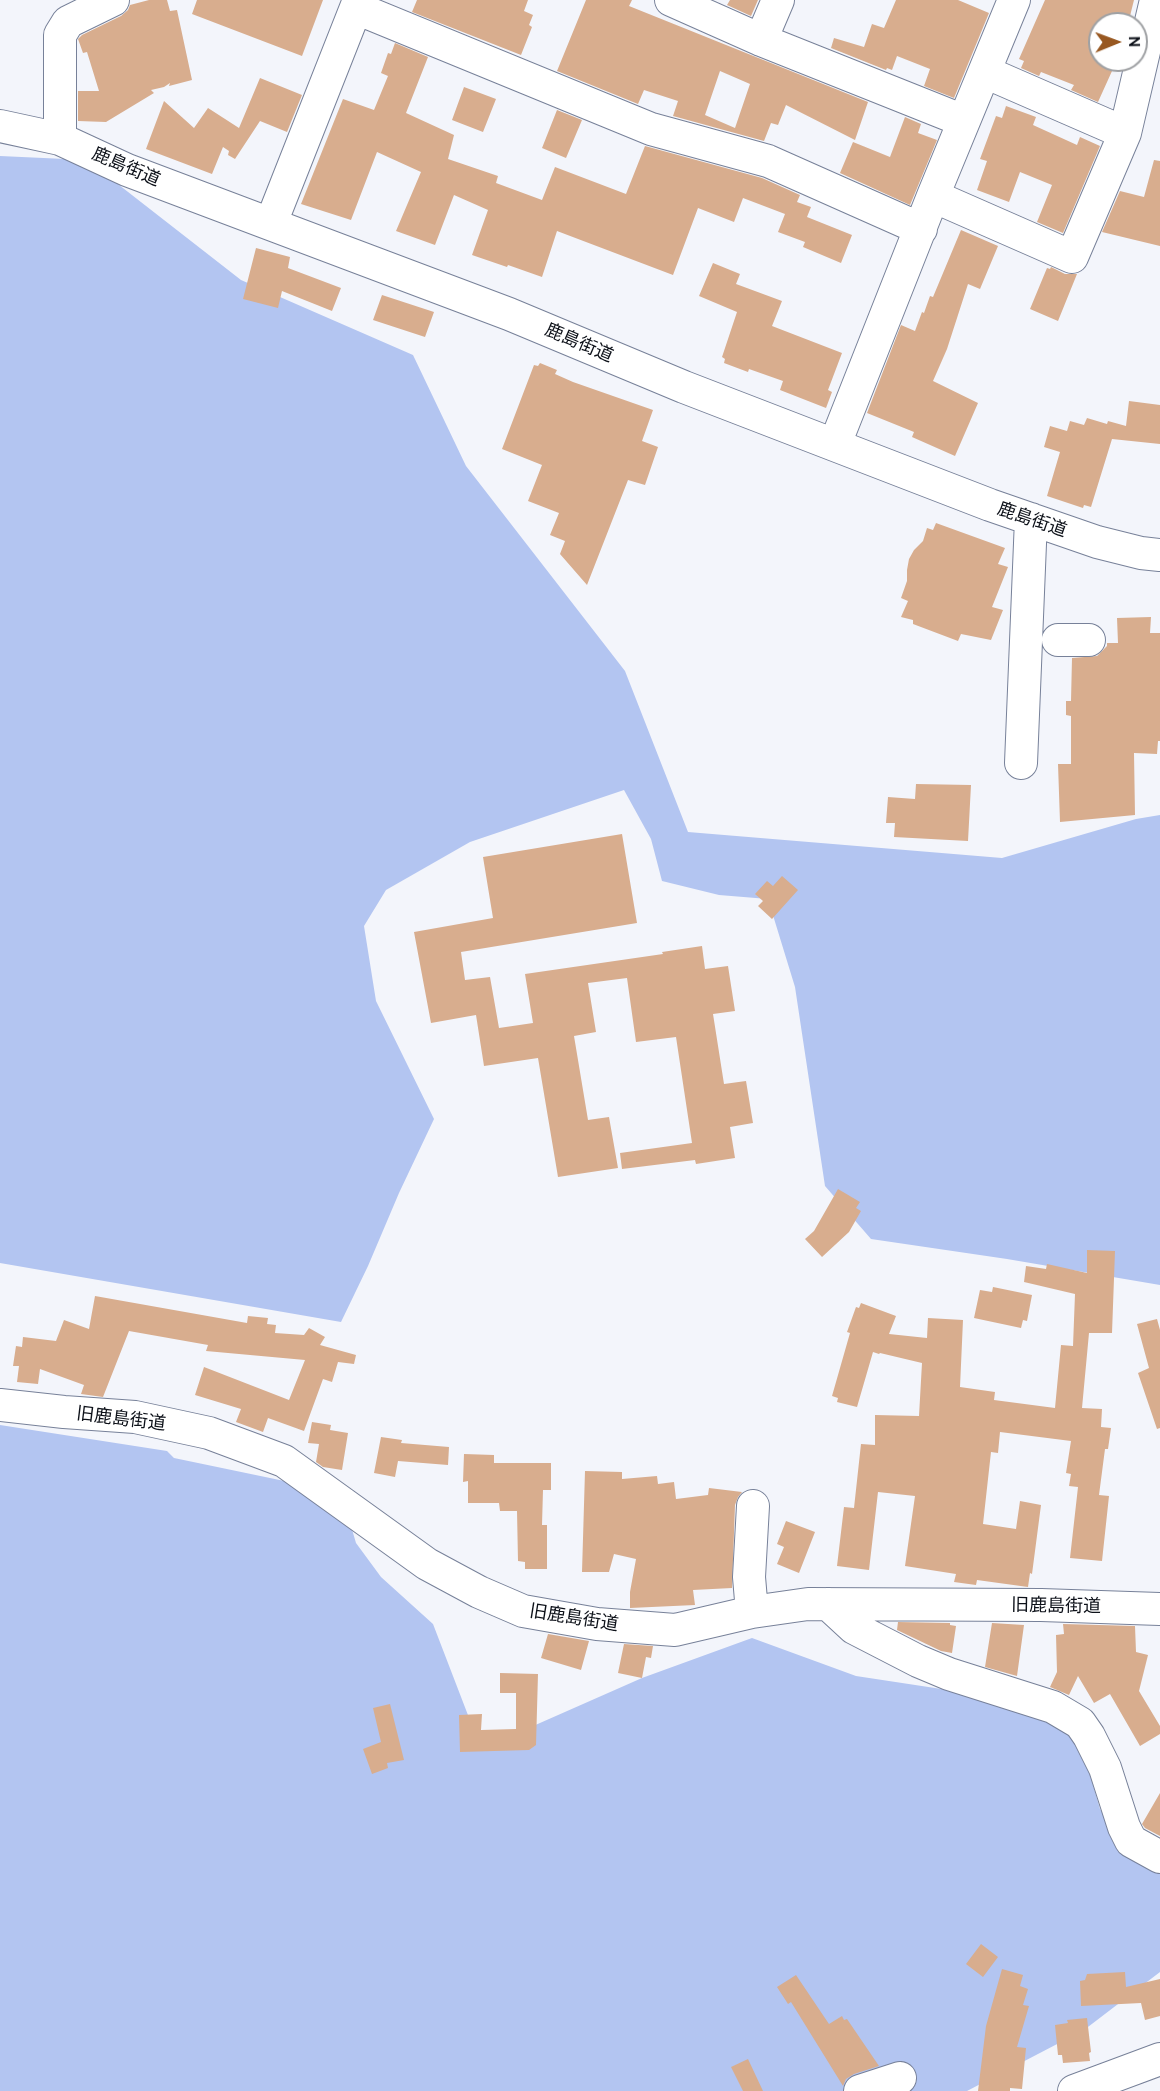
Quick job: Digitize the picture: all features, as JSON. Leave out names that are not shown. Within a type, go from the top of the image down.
[{"type":"street","points":[[60,139],[60,35],[69,22],[113,0]]},
{"type":"street","points":[[671,0],[761,40],[964,121]]},
{"type":"street","points":[[761,40],[778,0]]},
{"type":"street","points":[[835,444],[933,196],[1014,0]]},
{"type":"street","points":[[933,196],[1071,257],[1125,133],[1156,0]]},
{"type":"street","points":[[271,223],[358,4],[651,129],[768,161],[921,229]]},
{"type":"street","points":[[985,72],[1125,133]]},
{"type":"street","name":"鹿島街道","points":[[0,126],[60,139],[127,170],[509,314],[684,387],[938,485],[1096,542],[1141,553],[1160,555]]},
{"type":"street","points":[[1021,763],[1030,519]]},
{"type":"street","points":[[1058,640],[1096,642]]},
{"type":"street","name":"旧鹿島街道","points":[[0,1405],[135,1417],[209,1432],[284,1461],[427,1564],[479,1592],[523,1611],[597,1624],[675,1630],[752,1612],[808,1604],[1041,1605],[1160,1609]]},
{"type":"street","points":[[752,1612],[749,1577],[753,1506]]},
{"type":"street","points":[[828,1604],[854,1628],[918,1661],[949,1674],[1053,1707],[1080,1723],[1105,1767],[1131,1842],[1160,1857]]},
{"type":"street","points":[[1074,2091],[1160,2059]]},
{"type":"street","points":[[860,2091],[900,2078]]},
{"type":"shaded area","points":[[0,156],[87,160],[241,280],[413,355],[466,466],[625,671],[688,832],[1002,858],[1136,819],[1160,815],[1160,1285],[871,1239],[825,1186],[795,987],[768,899],[719,895],[662,881],[651,839],[624,790],[470,842],[386,890],[364,926],[376,1001],[434,1119],[341,1322],[0,1263]]},
{"type":"shaded area","points":[[0,1425],[167,1451],[174,1458],[294,1483],[346,1509],[356,1543],[381,1577],[433,1624],[481,1749],[642,1678],[752,1638],[856,1676],[981,1695],[1077,1730],[1100,1809],[1121,1842],[1160,1865],[1160,1972],[1084,2030],[967,2091],[0,2091]]},
{"type":"building","points":[[149,0],[167,0],[170,11],[177,10],[192,80],[169,86],[170,83],[151,90],[154,93],[106,122],[78,121],[78,91],[99,91],[87,52],[83,53],[78,39],[121,16],[130,5]]},
{"type":"building","points":[[197,0],[323,0],[302,56],[192,14]]},
{"type":"building","points":[[417,0],[528,0],[524,11],[533,15],[529,25],[532,27],[521,55],[412,12]]},
{"type":"building","points":[[586,0],[632,0],[629,6],[868,102],[855,140],[786,105],[778,125],[771,123],[764,141],[673,116],[678,101],[644,90],[638,104],[557,71]],"holes":[[[720,71],[750,84],[735,128],[705,115]]]},
{"type":"building","points":[[730,0],[758,0],[751,16],[727,5]]},
{"type":"building","points":[[896,0],[958,0],[989,13],[954,98],[924,86],[930,69],[897,56],[892,70],[887,68],[886,70],[831,48],[834,38],[864,47],[872,24],[884,28]]},
{"type":"building","points":[[1045,0],[1134,0],[1131,12],[1088,12],[1088,72],[1112,72],[1098,102],[1071,90],[1074,85],[1041,72],[1039,76],[1021,68],[1024,61],[1019,59]]},
{"type":"building","points":[[395,43],[428,57],[406,113],[454,135],[448,159],[498,176],[496,183],[542,200],[555,167],[626,194],[645,146],[762,178],[800,195],[797,202],[811,207],[807,217],[852,235],[841,263],[803,247],[805,242],[778,232],[785,214],[743,198],[734,222],[698,208],[673,275],[557,231],[542,277],[472,255],[488,210],[454,195],[435,245],[396,231],[421,172],[377,152],[351,220],[301,204],[343,99],[374,110],[388,76],[381,73],[388,53],[391,54]]},
{"type":"building","points":[[260,78],[302,95],[287,132],[260,121],[235,159],[228,155],[229,151],[223,147],[212,174],[146,149],[164,101],[194,128],[208,108],[239,128]]},
{"type":"building","points":[[464,87],[496,99],[483,132],[452,120]]},
{"type":"building","points":[[1006,106],[1036,117],[1033,125],[1077,145],[1080,137],[1100,146],[1063,233],[1037,222],[1052,185],[1020,172],[1009,202],[977,190],[987,161],[980,159],[996,116],[1002,118]]},
{"type":"building","points":[[557,110],[582,120],[566,158],[542,148]]},
{"type":"building","points":[[905,117],[921,124],[918,133],[937,140],[910,205],[840,173],[853,142],[890,157]]},
{"type":"building","points":[[1154,160],[1160,161],[1160,246],[1102,232],[1120,191],[1144,197]]},
{"type":"building","points":[[961,230],[998,246],[980,289],[968,284],[947,349],[933,381],[978,403],[955,456],[912,437],[914,432],[867,413],[901,325],[915,331],[930,296],[933,297]]},
{"type":"building","points":[[256,248],[290,257],[288,268],[341,288],[332,311],[282,291],[278,308],[243,299]]},
{"type":"building","points":[[713,263],[740,274],[736,284],[782,301],[772,326],[842,353],[828,390],[832,392],[826,408],[780,390],[783,381],[724,363],[725,359],[722,357],[737,312],[699,296]]},
{"type":"building","points":[[1051,267],[1065,274],[1077,274],[1058,321],[1030,309],[1047,268]]},
{"type":"building","points":[[382,295],[434,312],[425,337],[373,320]]},
{"type":"building","points":[[540,363],[557,370],[555,374],[573,382],[653,410],[642,441],[658,447],[645,485],[628,480],[587,585],[560,554],[565,541],[550,535],[559,513],[528,501],[542,465],[502,449],[534,365],[538,366]]},
{"type":"building","points":[[1129,401],[1160,405],[1160,444],[1112,439],[1091,507],[1084,505],[1083,508],[1047,496],[1060,452],[1044,447],[1050,426],[1067,431],[1070,421],[1084,425],[1087,418],[1107,424],[1108,421],[1126,426]]},
{"type":"building","points":[[936,523],[1005,548],[998,564],[1008,567],[992,607],[1003,610],[991,640],[961,634],[958,641],[913,624],[913,620],[901,617],[908,601],[901,598],[907,581],[909,559],[923,541],[927,528],[933,530]]},
{"type":"building","points":[[1151,617],[1150,633],[1160,633],[1160,741],[1158,741],[1157,754],[1134,753],[1135,815],[1060,822],[1058,764],[1071,764],[1071,716],[1066,715],[1066,701],[1071,701],[1072,658],[1097,656],[1107,646],[1107,643],[1118,643],[1117,618]]},
{"type":"building","points":[[916,784],[971,785],[968,841],[894,837],[895,823],[886,823],[888,797],[915,799]]},
{"type":"building","points":[[622,834],[637,923],[461,952],[465,980],[490,977],[499,1028],[533,1023],[525,974],[663,954],[662,952],[702,946],[705,969],[728,966],[735,1011],[713,1014],[724,1084],[746,1081],[753,1123],[730,1127],[735,1158],[696,1164],[695,1160],[622,1169],[620,1153],[692,1143],[676,1037],[636,1042],[627,978],[588,983],[596,1032],[574,1036],[588,1120],[609,1117],[618,1168],[558,1177],[538,1058],[484,1066],[476,1015],[431,1023],[414,932],[493,918],[483,857]]},
{"type":"building","points":[[782,876],[798,890],[772,919],[758,906],[763,901],[755,894],[767,881],[773,886]]},
{"type":"building","points":[[838,1189],[860,1202],[856,1208],[861,1211],[849,1232],[822,1257],[805,1239],[814,1231]]},
{"type":"building","points":[[1087,1250],[1115,1251],[1112,1333],[1089,1333],[1082,1408],[1102,1409],[1101,1427],[1111,1428],[1108,1449],[1105,1449],[1099,1495],[1109,1496],[1102,1561],[1070,1558],[1078,1487],[1069,1486],[1071,1474],[1066,1473],[1071,1441],[1000,1432],[998,1453],[991,1452],[983,1524],[1016,1529],[1020,1501],[1041,1505],[1032,1574],[1030,1573],[1028,1587],[977,1580],[976,1585],[954,1582],[956,1574],[905,1566],[915,1496],[878,1492],[869,1570],[837,1566],[844,1507],[854,1508],[861,1444],[875,1445],[875,1415],[919,1416],[922,1363],[880,1353],[873,1352],[857,1407],[837,1402],[838,1398],[832,1396],[850,1333],[847,1332],[856,1307],[859,1308],[861,1303],[896,1316],[889,1334],[927,1338],[928,1318],[963,1320],[960,1387],[995,1392],[994,1400],[1055,1408],[1061,1345],[1073,1346],[1075,1294],[1024,1282],[1026,1266],[1046,1269],[1047,1264],[1087,1273]]},
{"type":"building","points":[[993,1287],[1032,1295],[1027,1321],[1023,1320],[1021,1328],[974,1318],[980,1290],[992,1292]]},
{"type":"building","points":[[95,1296],[247,1323],[248,1316],[268,1318],[267,1324],[276,1325],[275,1333],[304,1335],[309,1328],[325,1337],[320,1345],[356,1355],[354,1364],[338,1362],[332,1382],[323,1379],[304,1431],[268,1418],[263,1432],[236,1422],[241,1409],[195,1395],[204,1367],[289,1400],[305,1360],[206,1351],[208,1345],[129,1331],[103,1397],[81,1394],[84,1385],[40,1369],[38,1384],[17,1382],[19,1366],[13,1366],[16,1346],[22,1347],[23,1337],[56,1341],[64,1320],[89,1329]]},
{"type":"building","points":[[1157,1319],[1160,1330],[1160,1428],[1157,1429],[1138,1373],[1149,1368],[1137,1324]]},
{"type":"building","points":[[312,1422],[331,1425],[330,1430],[348,1433],[342,1470],[323,1467],[316,1462],[319,1444],[308,1443]]},
{"type":"building","points":[[381,1437],[402,1440],[401,1443],[449,1447],[448,1465],[398,1461],[395,1477],[374,1473]]},
{"type":"building","points":[[464,1454],[494,1455],[494,1463],[551,1463],[551,1490],[543,1490],[542,1525],[547,1525],[547,1569],[525,1569],[525,1562],[518,1561],[517,1511],[500,1511],[499,1503],[468,1503],[468,1481],[463,1482]]},
{"type":"building","points":[[585,1471],[622,1472],[622,1479],[657,1476],[658,1484],[674,1482],[676,1499],[708,1495],[709,1488],[742,1492],[735,1505],[732,1588],[693,1590],[695,1605],[630,1608],[630,1592],[636,1559],[614,1554],[609,1572],[582,1572]]},
{"type":"building","points":[[786,1521],[815,1532],[799,1573],[777,1564],[784,1547],[777,1544]]},
{"type":"building","points":[[898,1622],[950,1623],[956,1626],[952,1653],[941,1651],[897,1630]]},
{"type":"building","points":[[992,1623],[1024,1625],[1017,1676],[985,1667]]},
{"type":"building","points":[[1063,1624],[1135,1626],[1136,1652],[1148,1655],[1139,1691],[1160,1726],[1160,1734],[1140,1746],[1110,1694],[1094,1703],[1078,1676],[1069,1695],[1050,1687],[1057,1672],[1056,1635],[1064,1634]]},
{"type":"building","points":[[548,1634],[589,1641],[581,1670],[541,1658]]},
{"type":"building","points":[[624,1644],[653,1646],[651,1658],[646,1657],[642,1678],[618,1673]]},
{"type":"building","points":[[500,1673],[538,1674],[536,1745],[529,1750],[460,1752],[459,1715],[482,1714],[481,1730],[516,1729],[516,1693],[500,1693]]},
{"type":"building","points":[[390,1704],[404,1760],[387,1763],[388,1768],[372,1774],[363,1749],[381,1742],[373,1708]]},
{"type":"building","points":[[1160,1793],[1160,1836],[1142,1824]]},
{"type":"building","points":[[981,1944],[998,1957],[983,1977],[966,1964]]},
{"type":"building","points":[[1002,1969],[1023,1975],[1020,1986],[1028,1989],[1023,2005],[1029,2006],[1017,2047],[1026,2048],[1022,2089],[978,2091],[986,2026]]},
{"type":"building","points":[[1125,1972],[1126,1987],[1160,1979],[1160,2016],[1145,2020],[1141,2003],[1081,2006],[1080,1981],[1085,1980],[1087,1974]]},
{"type":"building","points":[[796,1975],[829,2024],[842,2016],[844,2020],[847,2019],[879,2066],[854,2074],[846,2079],[843,2086],[791,2002],[788,2004],[777,1987]]},
{"type":"building","points":[[1087,2018],[1090,2061],[1063,2063],[1062,2055],[1058,2055],[1055,2025],[1068,2023],[1067,2020]]},
{"type":"building","points":[[748,2059],[763,2091],[743,2091],[731,2067]]}]
